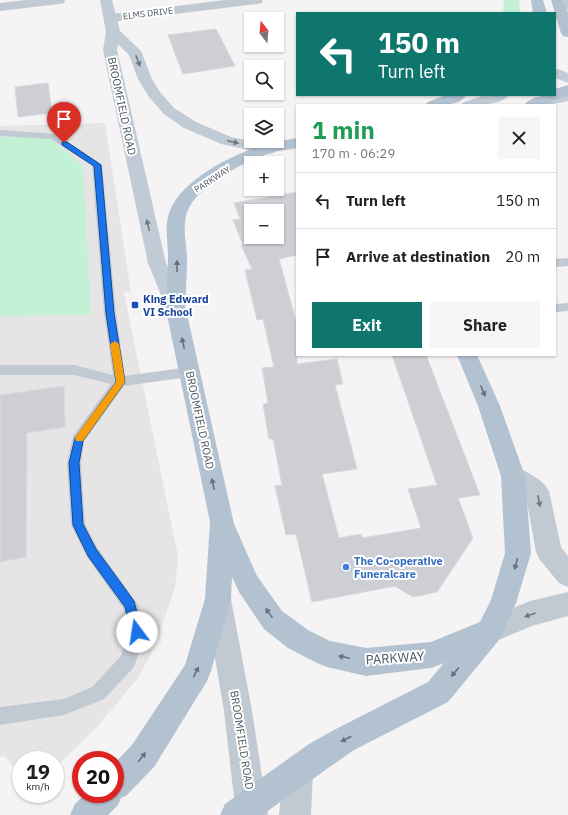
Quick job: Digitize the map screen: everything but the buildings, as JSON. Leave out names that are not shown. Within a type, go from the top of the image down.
[{"type":"main road","name":"BROOMFIELD ROAD","points":[[106,0],[112,25],[110,50],[139,183],[157,263],[175,305],[222,522],[218,599]]},
{"type":"main road","points":[[537,0],[540,12]]},
{"type":"main road","points":[[557,0],[568,33]]},
{"type":"main road","points":[[564,0],[568,6]]},
{"type":"main road","name":"BROOMFIELD ROAD","points":[[112,25],[136,54],[145,79],[154,94],[169,111],[190,125],[227,141],[244,144]]},
{"type":"main road","points":[[436,104],[456,96]]},
{"type":"main road","points":[[472,104],[498,96]]},
{"type":"main road","points":[[538,103],[546,96]]},
{"type":"main road","points":[[538,103],[568,96]]},
{"type":"main road","name":"PARKWAY","points":[[284,145],[296,143]]},
{"type":"main road","points":[[270,148],[296,156]]},
{"type":"main road","name":"PARKWAY","points":[[175,305],[177,281],[176,216],[180,204],[190,193],[218,173],[242,160],[270,148]]},
{"type":"main road","points":[[247,811],[298,771],[344,740],[438,692],[489,631],[503,603],[518,553],[513,476],[490,406],[467,356]]},
{"type":"main road","name":"PARKWAY","points":[[222,522],[248,584],[273,620],[298,639],[327,654],[366,662],[431,655],[489,631]]},
{"type":"main road","points":[[124,776],[143,756],[197,671],[218,599]]},
{"type":"main road","points":[[86,815],[98,803]]},
{"type":"street","points":[[0,6],[59,0]]},
{"type":"street","name":"ELMS DRIVE","points":[[112,25],[257,0]]},
{"type":"street","points":[[513,476],[537,491],[549,552],[568,575]]},
{"type":"street","name":"BROOMFIELD ROAD","points":[[218,599],[239,718],[247,811]]},
{"type":"street","points":[[489,631],[530,614],[568,604]]},
{"type":"street","points":[[295,815],[298,771]]},
{"type":"lane","points":[[0,134],[54,136],[97,165],[110,313],[120,382],[78,440],[74,463],[78,525],[92,552],[130,605],[137,632],[128,661],[98,693],[64,707],[0,716]]},
{"type":"lane","points":[[556,263],[568,262]]},
{"type":"lane","points":[[556,308],[568,307]]},
{"type":"lane","points":[[0,370],[74,370],[120,382],[189,372]]},
{"type":"shaded area","points":[[105,123],[131,292],[124,293],[178,556],[175,588],[153,650],[138,678],[97,727],[64,759],[64,751],[12,751],[12,765],[5,756],[0,757],[0,126]]},
{"type":"green space","points":[[504,0],[519,0],[520,12],[503,12]]},
{"type":"green space","points":[[47,136],[83,166],[91,315],[0,316],[0,137]]},
{"type":"slow traffic","points":[[80,438],[120,382],[115,344]]},
{"type":"place","name":"King Edward VI School","points":[[135,305]]},
{"type":"place","name":"The Co-operative Funeralcare","points":[[346,567]]},
{"type":"route","points":[[64,143],[97,165],[110,313],[120,382],[78,440],[74,463],[78,525],[92,552],[130,605],[137,632]]}]
